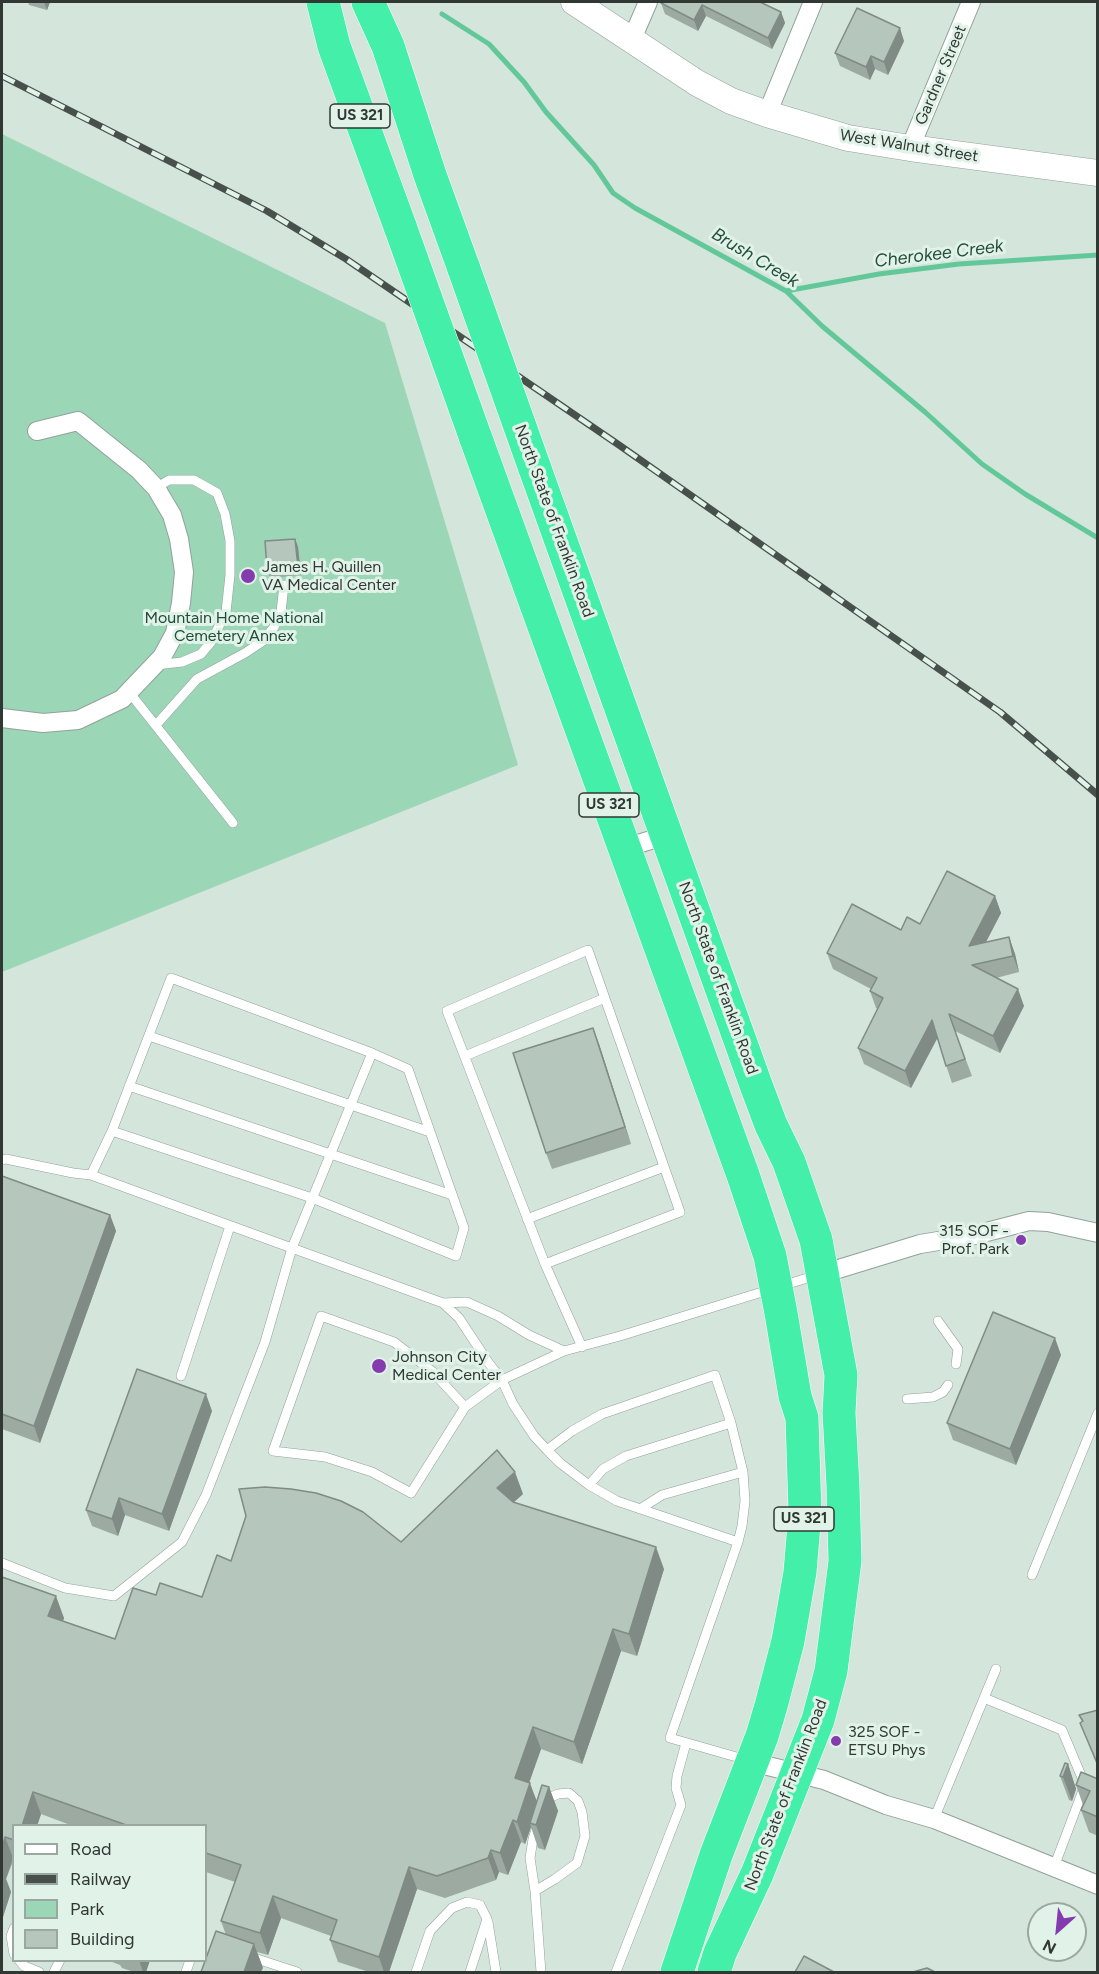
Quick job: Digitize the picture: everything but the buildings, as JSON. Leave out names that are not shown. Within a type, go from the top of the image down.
[{"type":"highway","name":"US 321","points":[[323,2],[334,46],[743,1175],[770,1256],[795,1396],[802,1418],[805,1513],[800,1572],[788,1641],[771,1706],[676,1972]]},
{"type":"highway","name":"North State of Franklin Road","points":[[368,2],[388,46],[430,175],[534,466],[767,1115],[789,1162],[816,1240],[841,1375],[839,1413],[843,1468],[844,1561],[831,1671],[818,1720],[757,1874],[720,1953],[714,1972]]},
{"type":"highway","points":[[388,46],[389,17],[393,2]]},
{"type":"main road","name":"West Walnut Street","points":[[574,2],[697,83],[731,101],[767,114],[848,138],[1098,173]]},
{"type":"street","points":[[632,39],[648,2]]},
{"type":"street","points":[[767,114],[813,2]]},
{"type":"street","name":"Gardner Street","points":[[910,148],[971,2]]},
{"type":"street","points":[[2,718],[43,723],[78,720],[122,699],[162,657],[175,633],[182,603],[184,572],[179,539],[172,515],[156,488],[139,470],[78,421],[37,431]]},
{"type":"street","points":[[625,848],[667,835]]},
{"type":"street","points":[[822,1274],[920,1244],[975,1235],[1029,1221],[1048,1222],[1098,1233]]},
{"type":"street","points":[[752,1762],[824,1780],[886,1804],[934,1819],[1098,1885]]},
{"type":"lane","points":[[154,665],[182,662],[201,654],[211,642],[226,612],[230,575],[230,541],[225,514],[217,493],[194,480],[169,480],[156,488]]},
{"type":"lane","points":[[156,725],[197,679],[263,641],[274,627],[281,612],[284,585]]},
{"type":"lane","points":[[129,692],[232,823]]},
{"type":"lane","points":[[545,1264],[680,1212],[588,950],[447,1011],[545,1264],[582,1347]]},
{"type":"lane","points":[[92,1175],[112,1131],[171,978],[372,1053],[408,1069],[464,1228],[456,1256],[312,1198],[112,1131]]},
{"type":"lane","points":[[465,1056],[605,998]]},
{"type":"lane","points":[[149,1036],[430,1132]]},
{"type":"lane","points":[[2,1563],[65,1588],[114,1596],[182,1542],[206,1495],[265,1342],[292,1248],[372,1053]]},
{"type":"lane","points":[[129,1086],[452,1195]]},
{"type":"lane","points":[[2,1160],[92,1175],[443,1303],[467,1302],[564,1351]]},
{"type":"lane","points":[[527,1218],[664,1167]]},
{"type":"lane","points":[[181,1376],[230,1226]]},
{"type":"lane","points":[[465,1407],[434,1372],[394,1342],[321,1316],[273,1450],[325,1456],[372,1472],[411,1493],[465,1407],[502,1380],[564,1351],[822,1274]]},
{"type":"lane","points":[[443,1303],[459,1318],[502,1380],[513,1404],[534,1436],[560,1463],[603,1494],[738,1542]]},
{"type":"lane","points":[[938,1321],[958,1349],[956,1364]]},
{"type":"lane","points":[[547,1450],[572,1431],[602,1414],[715,1375],[731,1423],[743,1472],[745,1502],[738,1542],[670,1738],[752,1762]]},
{"type":"lane","points":[[907,1399],[933,1397],[943,1392],[948,1385]]},
{"type":"lane","points":[[1032,1575],[1098,1413]]},
{"type":"lane","points":[[589,1485],[603,1469],[626,1456],[731,1423]]},
{"type":"lane","points":[[640,1509],[662,1495],[743,1472]]},
{"type":"lane","points":[[934,1819],[996,1669]]},
{"type":"lane","points":[[984,1698],[1062,1730],[1085,1785],[1054,1867]]},
{"type":"lane","points":[[616,1972],[681,1805],[676,1788],[686,1743]]},
{"type":"lane","points":[[535,1890],[555,1880],[577,1863],[585,1836],[578,1801],[569,1793],[551,1797],[545,1805],[533,1839],[530,1858],[535,1890],[541,1972]]},
{"type":"lane","points":[[416,1972],[430,1931],[452,1908],[467,1902],[480,1905],[487,1919],[496,1972]]},
{"type":"lane","points":[[470,1972],[487,1919]]},
{"type":"lane","points":[[245,1956],[297,1972]]},
{"type":"lane","points":[[21,1962],[24,1966],[39,1972]]},
{"type":"green space","name":"Mountain Home National Cemetery Annex","points":[[2,134],[385,323],[518,765],[2,972]]},
{"type":"waterway","name":"Brush Creek","points":[[442,14],[489,44],[594,165],[613,193],[635,208],[786,291],[822,326],[925,412],[982,464],[1025,494],[1098,538]]},
{"type":"waterway","name":"Cherokee Creek","points":[[786,291],[879,274],[959,264],[1098,255]]},
{"type":"railway","points":[[2,76],[267,211],[346,259],[619,445],[1000,712],[1098,795]]},
{"type":"place","name":"James H. Quillen VA Medical Center","points":[[248,576]]},
{"type":"place","name":"315 SOF - Prof. Park","points":[[1021,1240]]},
{"type":"place","name":"Johnson City Medical Center","points":[[379,1366]]},
{"type":"place","name":"325 SOF - ETSU Phys","points":[[836,1741]]}]
